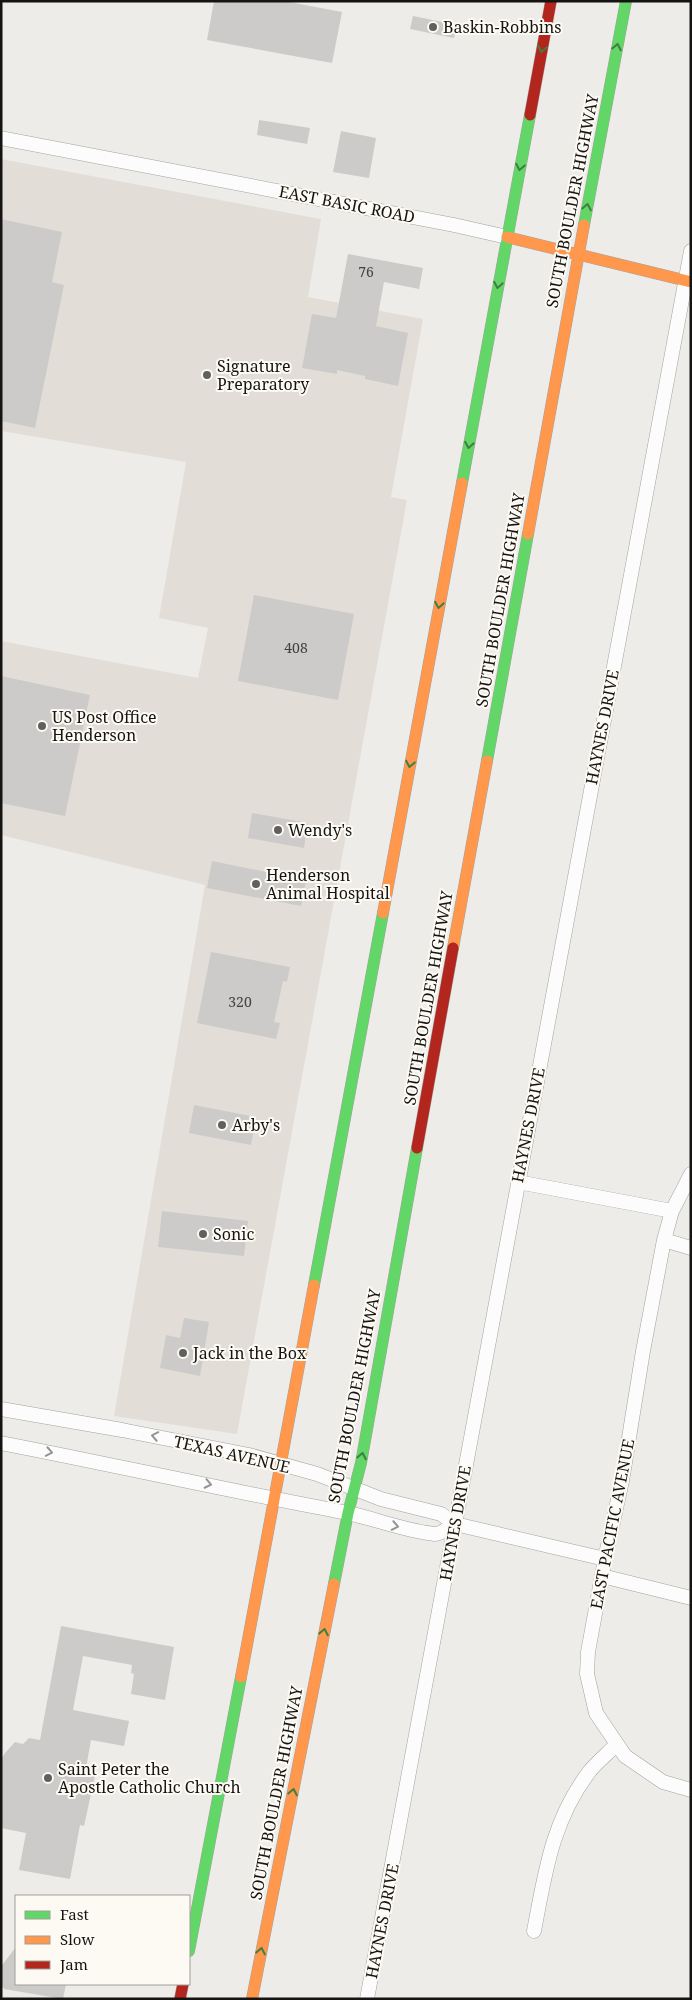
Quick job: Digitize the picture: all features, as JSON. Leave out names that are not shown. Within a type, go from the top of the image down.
[{"type":"main road","points":[[190,1946],[552,1]]},
{"type":"main road","name":"SOUTH BOULDER HIGHWAY","points":[[252,1999],[348,1513],[362,1453],[578,254],[626,1]]},
{"type":"main road","name":"EAST BASIC ROAD","points":[[507,237],[688,281]]},
{"type":"main road","points":[[180,1999],[183,1985]]},
{"type":"street","name":"EAST BASIC ROAD","points":[[1,138],[454,225],[507,237]]},
{"type":"street","name":"HAYNES DRIVE","points":[[367,1999],[518,1182],[688,281],[691,251]]},
{"type":"street","name":"EAST PACIFIC AVENUE","points":[[691,1174],[672,1211],[664,1240],[642,1351],[622,1481],[588,1652],[587,1674],[596,1713],[616,1746],[625,1756],[663,1782],[691,1790]]},
{"type":"street","points":[[518,1182],[672,1211]]},
{"type":"street","points":[[664,1240],[691,1248]]},
{"type":"street","name":"TEXAS AVENUE","points":[[1,1409],[249,1455],[317,1474],[381,1499],[441,1514],[455,1524],[605,1560]]},
{"type":"street","points":[[1,1443],[140,1470],[274,1500],[348,1513],[376,1522],[438,1534],[455,1524]]},
{"type":"street","points":[[602,1576],[691,1598]]},
{"type":"street","points":[[534,1931],[550,1849],[567,1806],[590,1771],[616,1746]]},
{"type":"shaded area","points":[[1,159],[321,219],[308,297],[423,319],[391,497],[407,500],[237,1434],[114,1416],[205,885],[1,835],[1,641],[198,678],[208,628],[159,618],[186,462],[1,431]]},
{"type":"building","points":[[214,1],[284,1],[342,12],[332,63],[207,40]]},
{"type":"building","name":"Baskin-Robbins","points":[[413,16],[457,25],[454,38],[410,29]]},
{"type":"building","points":[[259,120],[310,128],[307,144],[257,135]]},
{"type":"building","points":[[341,131],[376,138],[369,178],[333,172]]},
{"type":"building","points":[[1,219],[62,232],[52,282],[64,285],[35,428],[1,421]]},
{"type":"building","points":[[348,254],[423,268],[419,289],[384,282],[376,326],[408,333],[398,386],[365,379],[365,376],[337,370],[337,374],[302,368],[312,314],[336,318]]},
{"type":"building","points":[[254,595],[354,614],[338,700],[238,681]]},
{"type":"building","name":"US Post Office Henderson","points":[[1,676],[90,695],[65,816],[1,803]]},
{"type":"building","name":"Wendy's","points":[[252,813],[308,823],[304,848],[248,838]]},
{"type":"building","name":"Henderson Animal Hospital","points":[[212,861],[306,880],[301,906],[207,888]]},
{"type":"building","points":[[211,952],[290,967],[287,982],[283,981],[274,1022],[280,1023],[276,1039],[197,1023]]},
{"type":"building","name":"Arby's","points":[[194,1105],[256,1117],[251,1145],[189,1133]]},
{"type":"building","name":"Sonic","points":[[162,1211],[248,1221],[244,1256],[158,1247]]},
{"type":"building","name":"Jack in the Box","points":[[184,1318],[209,1322],[200,1376],[160,1368],[166,1335],[180,1338]]},
{"type":"building","points":[[61,1626],[174,1647],[165,1700],[131,1694],[134,1674],[131,1673],[132,1665],[83,1656],[73,1710],[129,1721],[124,1746],[91,1740],[86,1768],[96,1771],[84,1826],[80,1825],[70,1879],[19,1870],[26,1833],[1,1828],[1,1760],[15,1742],[23,1744],[29,1738],[40,1740]]},
{"type":"building","points":[[15,1948],[15,1985],[66,1985],[63,1999],[4,1989],[1,1987],[2,1965]]},
{"type":"traffic: fast","points":[[584,225],[626,1]]},
{"type":"traffic: fast","points":[[462,483],[530,115]]},
{"type":"traffic: fast","points":[[487,761],[528,534]]},
{"type":"traffic: fast","points":[[314,1285],[383,913]]},
{"type":"traffic: fast","points":[[334,1584],[348,1513],[361,1463],[417,1148]]},
{"type":"traffic: fast","points":[[190,1946],[241,1677]]},
{"type":"traffic: slow","points":[[528,534],[584,225]]},
{"type":"traffic: slow","points":[[507,237],[691,282]]},
{"type":"traffic: slow","points":[[383,913],[462,483]]},
{"type":"traffic: slow","points":[[453,948],[487,761]]},
{"type":"traffic: slow","points":[[241,1677],[314,1285]]},
{"type":"traffic: slow","points":[[252,1999],[334,1584]]},
{"type":"traffic: jam","points":[[530,115],[551,1]]},
{"type":"traffic: jam","points":[[417,1148],[453,948]]},
{"type":"traffic: jam","points":[[180,1999],[183,1985]]},
{"type":"place","name":"Baskin-Robbins","points":[[433,27]]},
{"type":"place","name":"Signature Preparatory","points":[[207,375]]},
{"type":"place","name":"US Post Office Henderson","points":[[42,726]]},
{"type":"place","name":"Wendy's","points":[[278,830]]},
{"type":"place","name":"Henderson Animal Hospital","points":[[256,884]]},
{"type":"place","name":"Arby's","points":[[222,1125]]},
{"type":"place","name":"Sonic","points":[[203,1234]]},
{"type":"place","name":"Jack in the Box","points":[[183,1353]]},
{"type":"place","name":"Saint Peter the Apostle Catholic Church","points":[[48,1778]]}]
